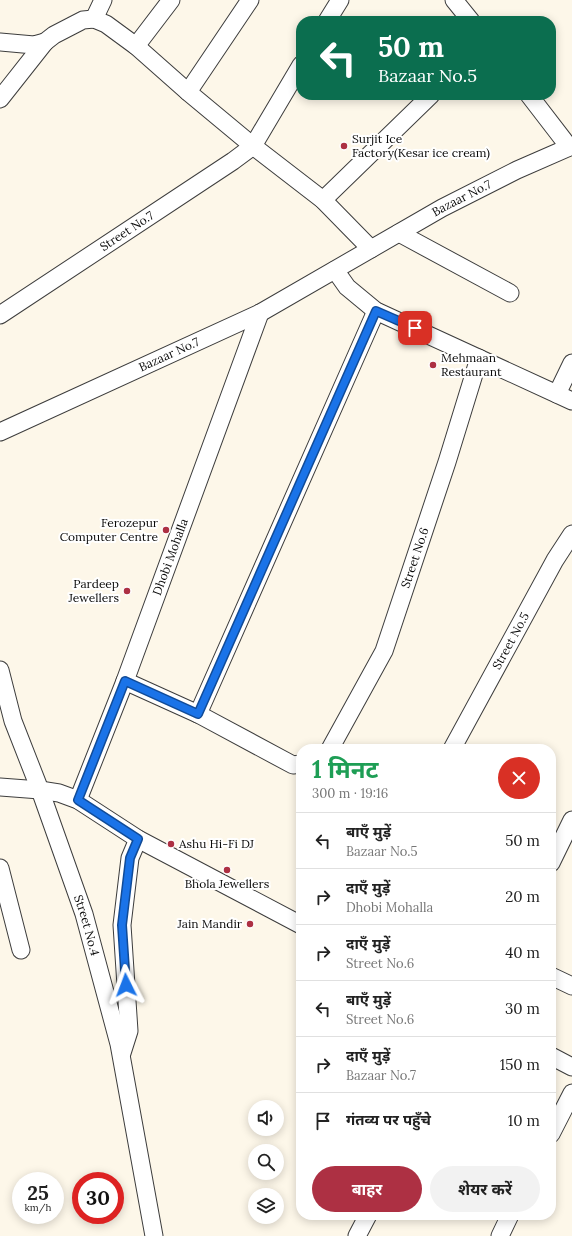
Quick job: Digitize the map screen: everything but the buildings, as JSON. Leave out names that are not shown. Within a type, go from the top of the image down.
[{"type":"street","points":[[94,19],[103,0]]},
{"type":"street","points":[[136,46],[171,0]]},
{"type":"street","points":[[188,92],[250,0]]},
{"type":"street","points":[[330,16],[340,0]]},
{"type":"street","points":[[454,0],[467,16]]},
{"type":"street","points":[[0,99],[45,42],[68,27],[83,20],[94,19],[106,24],[136,46],[253,146],[323,200],[371,249]]},
{"type":"street","points":[[0,42],[34,45],[45,42]]},
{"type":"street","name":"Street No.7","points":[[0,315],[233,161],[253,146],[296,73]]},
{"type":"street","points":[[323,200],[426,100]]},
{"type":"street","points":[[533,100],[570,146]]},
{"type":"street","name":"Bazaar No.7","points":[[0,432],[260,313],[442,208],[517,170],[570,146]]},
{"type":"street","points":[[399,233],[510,293]]},
{"type":"street","points":[[335,270],[346,287],[376,311],[565,397],[572,363]]},
{"type":"street","points":[[198,714],[376,311]]},
{"type":"street","name":"Dhobi Mohalla","points":[[78,800],[125,681],[260,313]]},
{"type":"street","name":"Street No.6","points":[[334,744],[384,651],[480,358]]},
{"type":"street","name":"Street No.5","points":[[455,744],[555,560],[572,534]]},
{"type":"street","name":"Street No.4","points":[[0,670],[13,721],[40,790],[84,914],[122,1055],[154,1236]]},
{"type":"street","points":[[125,681],[198,714],[296,765]]},
{"type":"street","points":[[0,787],[59,793],[78,800],[138,839],[296,923]]},
{"type":"street","points":[[556,853],[572,820]]},
{"type":"street","points":[[122,1055],[129,1031],[122,925],[130,858],[138,839]]},
{"type":"street","points":[[0,868],[21,950]]},
{"type":"street","points":[[556,978],[572,986]]},
{"type":"street","points":[[556,1059],[572,1068]]},
{"type":"street","points":[[556,1124],[572,1092]]},
{"type":"street","points":[[357,1236],[365,1220]]},
{"type":"street","points":[[500,1236],[508,1220]]},
{"type":"place","name":"Surjit Ice Factory(Kesar ice cream)","points":[[344,146]]},
{"type":"place","name":"Mehmaan Restaurant","points":[[433,365]]},
{"type":"place","name":"Ferozepur Computer Centre","points":[[166,530]]},
{"type":"place","name":"Pardeep Jewellers","points":[[127,591]]},
{"type":"place","name":"Ashu Hi-Fi DJ","points":[[171,844]]},
{"type":"place","name":"Bhola Jewellers","points":[[227,870]]},
{"type":"place","name":"Jain Mandir","points":[[250,924]]},
{"type":"route","points":[[126,985],[122,925],[130,858],[138,839],[78,800],[125,681],[198,714],[376,311],[415,328]]}]
